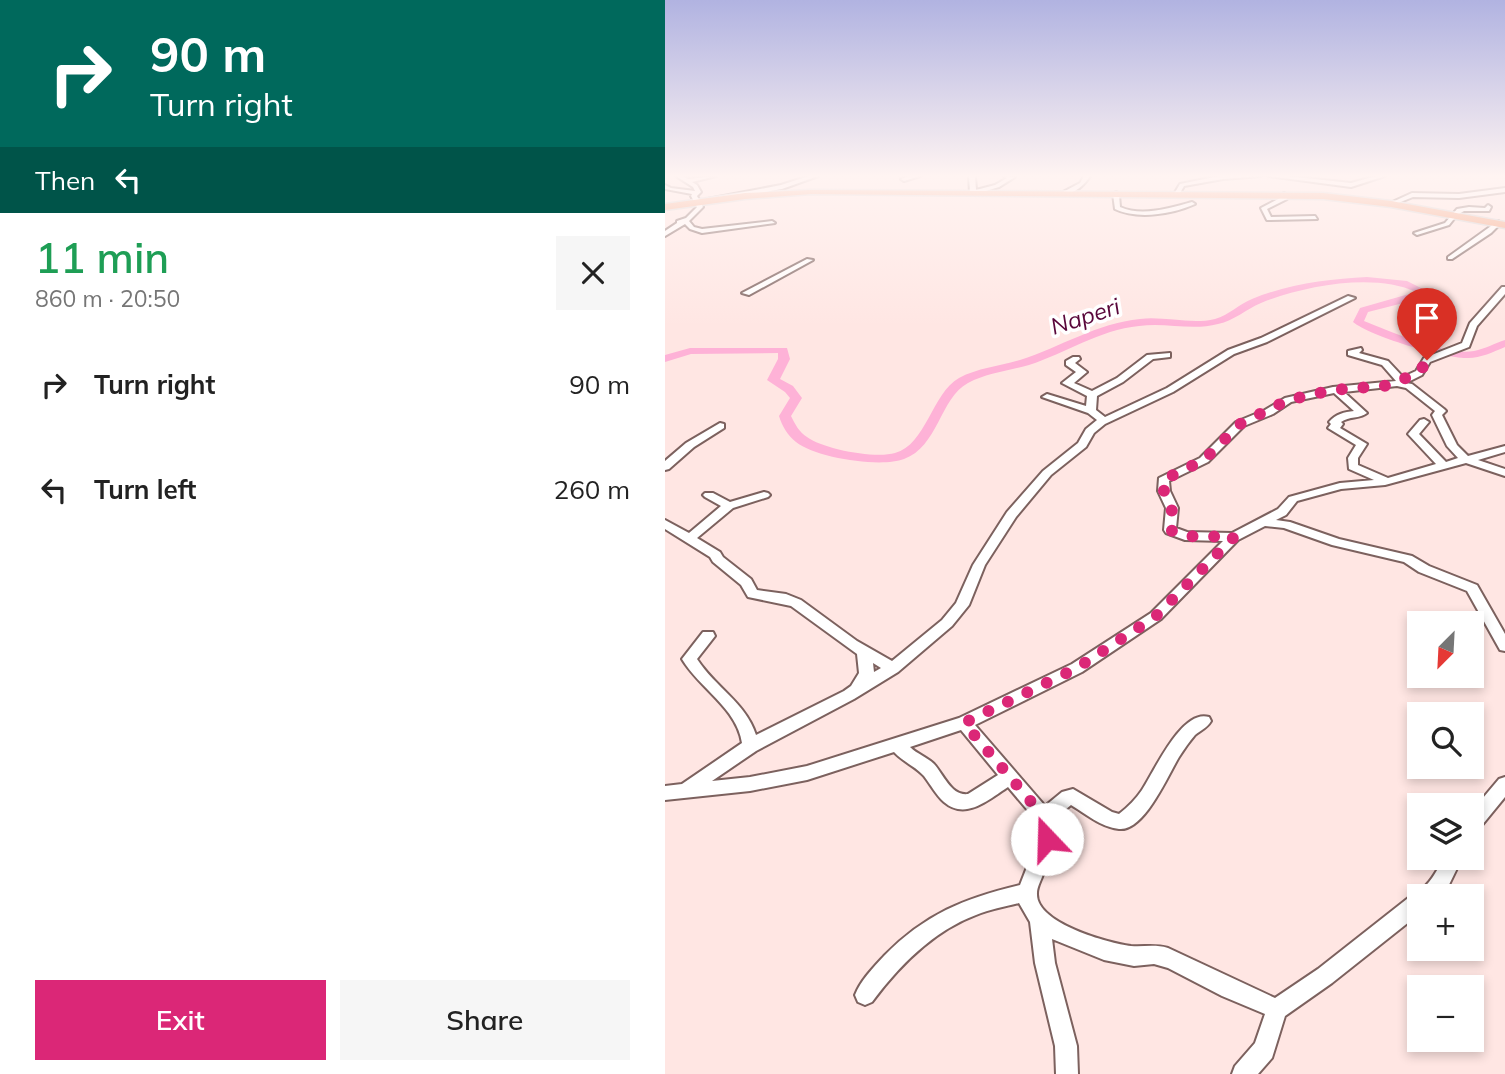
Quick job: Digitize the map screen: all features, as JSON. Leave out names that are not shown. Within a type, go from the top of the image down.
[{"type":"street","points":[[690,226],[708,231],[747,226]]},
{"type":"street","points":[[1417,233],[1440,226]]},
{"type":"street","points":[[1450,258],[1474,239],[1498,226]]},
{"type":"street","points":[[746,293],[809,260]]},
{"type":"street","points":[[1234,537],[1185,536],[1170,530],[1172,508],[1164,491],[1163,480],[1204,460],[1240,424],[1288,400],[1336,390],[1372,388],[1399,382],[1419,373],[1427,360],[1460,348],[1468,342],[1473,325],[1505,289]]},
{"type":"street","points":[[684,790],[750,746],[893,668],[947,623],[962,604],[979,565],[1011,515],[1047,474],[1082,445],[1090,431],[1104,421],[1170,390],[1231,352],[1264,340],[1351,298]]},
{"type":"street","points":[[1358,350],[1351,353],[1385,363],[1399,382],[1409,386],[1441,411],[1437,415],[1452,446],[1465,459],[1505,473]]},
{"type":"street","points":[[1092,395],[1120,380],[1150,357],[1167,355]]},
{"type":"street","points":[[1076,359],[1069,363],[1082,372],[1067,383],[1092,395]]},
{"type":"street","points":[[1336,390],[1362,412],[1344,415],[1334,422],[1338,424],[1333,428],[1362,444],[1353,458],[1353,467],[1388,481]]},
{"type":"street","points":[[1091,411],[1092,395]]},
{"type":"street","points":[[1047,397],[1091,411],[1104,421]]},
{"type":"street","points":[[1424,422],[1413,433],[1444,466]]},
{"type":"street","points":[[665,467],[690,444],[720,426]]},
{"type":"street","points":[[665,793],[750,784],[807,773],[964,723],[1077,668],[1156,616],[1234,537],[1282,512],[1298,497],[1340,486],[1388,481],[1505,449]]},
{"type":"street","points":[[709,495],[729,506]]},
{"type":"street","points":[[689,539],[729,506],[764,495]]},
{"type":"street","points":[[1266,522],[1286,525],[1310,534],[1408,559],[1431,572],[1472,588],[1505,646]]},
{"type":"street","points":[[665,524],[716,555],[746,582],[753,594],[796,603],[864,652],[893,668]]},
{"type":"street","points":[[709,636],[689,659],[715,693],[731,704],[742,719],[750,733],[750,746]]},
{"type":"street","points":[[853,692],[867,674],[864,652]]},
{"type":"street","points":[[1044,817],[1068,797],[1073,797],[1108,819],[1122,822],[1139,809],[1157,786],[1190,727],[1203,721]]},
{"type":"street","points":[[964,723],[1044,817],[1047,839],[1026,900],[1039,919],[1059,933],[1088,946],[1132,956],[1158,954],[1277,1009]]},
{"type":"street","points":[[897,743],[909,759],[924,766],[940,788],[956,801],[972,801],[1009,777]]},
{"type":"street","points":[[1484,809],[1505,784]]},
{"type":"street","points":[[865,995],[879,976],[912,942],[947,918],[975,905],[1027,892]]},
{"type":"street","points":[[1243,1074],[1264,1049],[1277,1009],[1325,976],[1407,911]]},
{"type":"street","points":[[1039,919],[1045,963],[1066,1046],[1067,1074]]},
{"type":"waterway","name":"Naperi","points":[[665,359],[690,351],[783,350],[784,359],[773,380],[789,389],[796,398],[785,416],[794,433],[803,441],[822,449],[852,455],[893,458],[901,456],[919,440],[932,425],[952,389],[972,377],[1025,362],[1126,324],[1215,322],[1256,301],[1321,284],[1388,280],[1422,291],[1419,296],[1364,310],[1358,322],[1414,343],[1445,352],[1469,355],[1505,343]]},
{"type":"route","points":[[1047,839],[1044,817],[964,723],[1077,668],[1156,616],[1234,537],[1185,536],[1170,530],[1172,508],[1161,484],[1163,480],[1204,460],[1240,424],[1269,412],[1288,400],[1333,390],[1398,383],[1419,373],[1427,360]]}]
